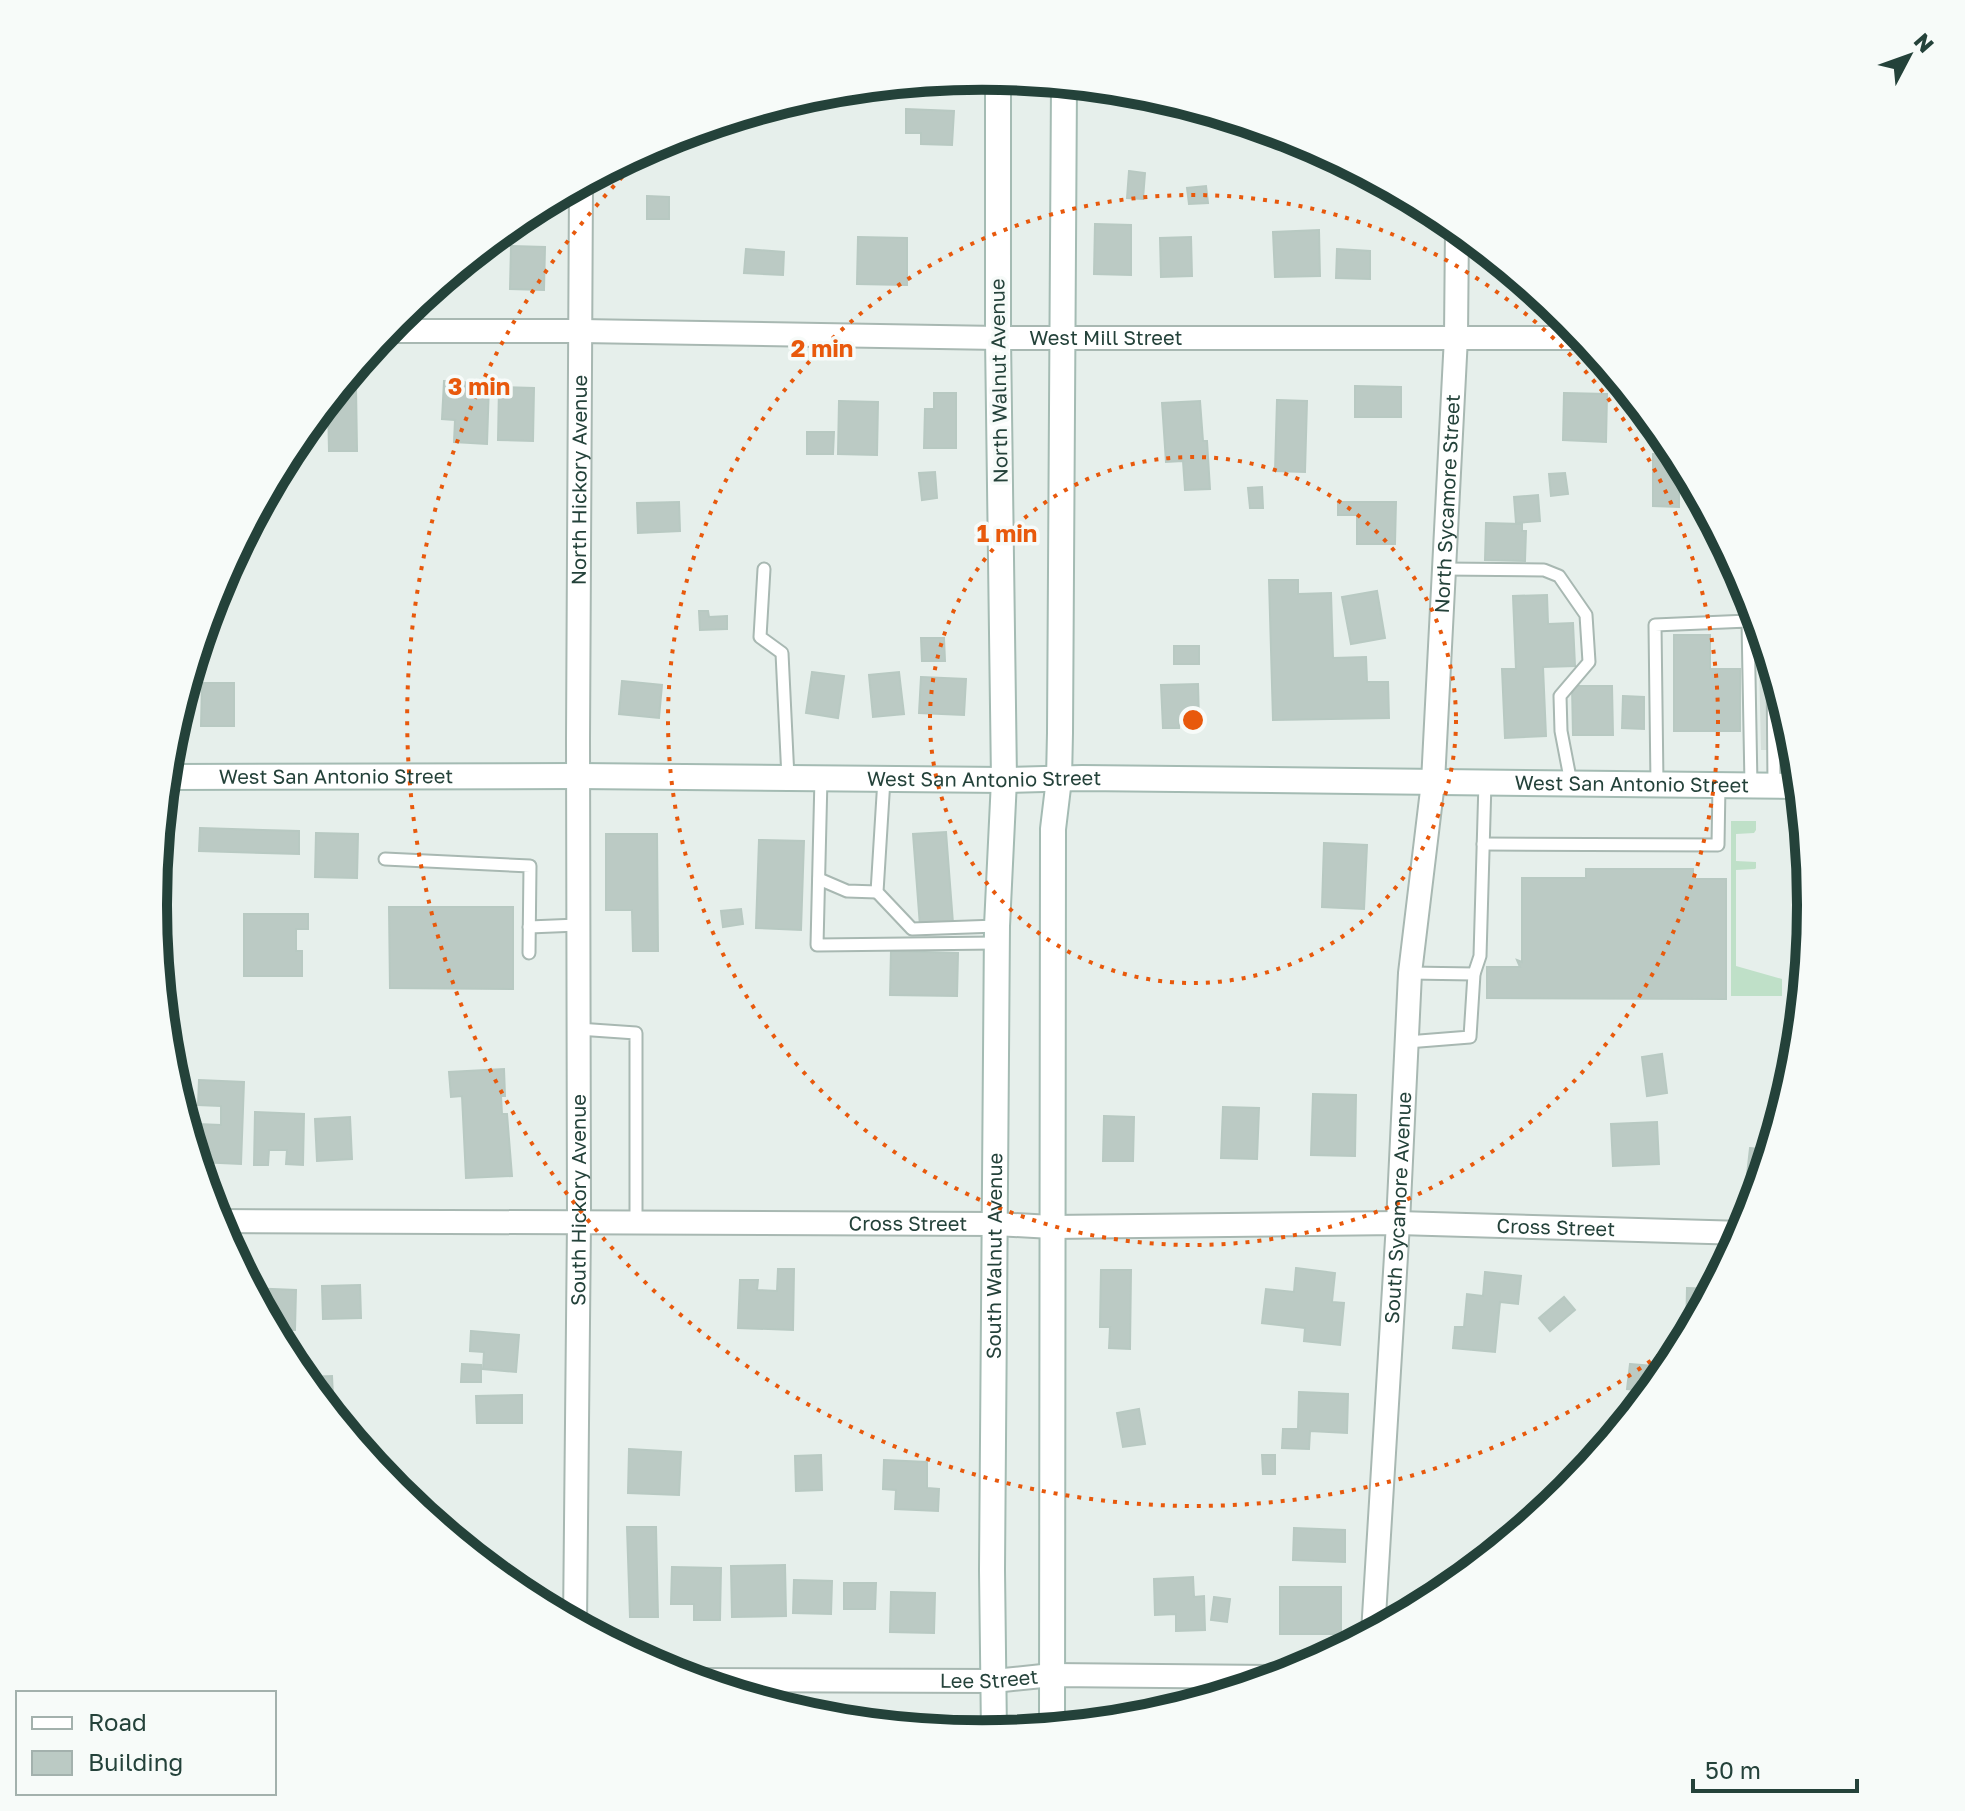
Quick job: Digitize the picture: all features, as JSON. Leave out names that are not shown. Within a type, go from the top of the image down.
[{"type":"main road","name":"North Walnut Avenue","points":[[998,91],[1004,780]]},
{"type":"main road","points":[[1052,1717],[1053,829],[1059,779],[1064,95]]},
{"type":"main road","name":"West San Antonio Street","points":[[178,777],[578,776],[1789,786]]},
{"type":"main road","name":"South Walnut Avenue","points":[[994,1721],[992,1570],[998,935],[1004,780]]},
{"type":"street","name":"North Hickory Avenue","points":[[578,776],[581,196]]},
{"type":"street","name":"North Sycamore Street","points":[[1433,782],[1456,337],[1457,243]]},
{"type":"street","name":"West Mill Street","points":[[404,331],[998,338],[1567,338]]},
{"type":"street","name":"South Hickory Avenue","points":[[575,1612],[579,1222],[578,776]]},
{"type":"street","name":"South Sycamore Avenue","points":[[1374,1621],[1410,973],[1433,782]]},
{"type":"street","name":"Cross Street","points":[[230,1221],[995,1224],[1052,1227],[1398,1223],[1729,1233]]},
{"type":"street","name":"Lee Street","points":[[727,1680],[994,1681],[1052,1675],[1248,1677]]},
{"type":"lane","points":[[764,569],[760,637],[782,653],[788,779]]},
{"type":"lane","points":[[1442,569],[1544,570],[1559,576],[1586,615],[1589,662],[1560,696],[1561,731],[1571,783]]},
{"type":"lane","points":[[1657,784],[1655,625],[1747,621]]},
{"type":"lane","points":[[1748,626],[1762,786]]},
{"type":"lane","points":[[1762,786],[1770,696]]},
{"type":"lane","points":[[821,778],[817,945],[998,935]]},
{"type":"lane","points":[[877,892],[884,778]]},
{"type":"lane","points":[[1407,1042],[1470,1037],[1474,974],[1480,956],[1485,782]]},
{"type":"lane","points":[[1483,844],[1718,845],[1719,785]]},
{"type":"lane","points":[[385,859],[530,866],[529,953]]},
{"type":"lane","points":[[819,879],[847,891],[877,892],[912,929],[998,935]]},
{"type":"lane","points":[[529,927],[578,925]]},
{"type":"lane","points":[[1410,973],[1474,974]]},
{"type":"lane","points":[[578,1029],[636,1033],[636,1223]]},
{"type":"shaded area","points":[[1759,656],[1783,750],[1761,750]]},
{"type":"green space","points":[[1731,821],[1756,821],[1754,833],[1736,834],[1736,861],[1756,862],[1756,868],[1736,870],[1736,966],[1782,979],[1782,996],[1731,996]]},
{"type":"building","points":[[906,109],[954,111],[952,145],[921,144],[921,133],[906,133]]},
{"type":"building","points":[[1129,171],[1145,173],[1143,199],[1127,198]]},
{"type":"building","points":[[1206,186],[1208,203],[1189,204],[1187,188]]},
{"type":"building","points":[[647,196],[669,197],[669,219],[647,219]]},
{"type":"building","points":[[1095,224],[1131,225],[1131,275],[1094,274]]},
{"type":"building","points":[[1319,230],[1320,276],[1275,277],[1273,232]]},
{"type":"building","points":[[858,237],[907,238],[907,285],[857,284]]},
{"type":"building","points":[[1191,237],[1192,276],[1161,277],[1160,238]]},
{"type":"building","points":[[511,246],[545,247],[544,290],[510,289]]},
{"type":"building","points":[[746,249],[784,252],[783,275],[744,273]]},
{"type":"building","points":[[1337,249],[1370,251],[1370,279],[1336,278]]},
{"type":"building","points":[[444,381],[489,384],[487,444],[454,442],[455,420],[442,419]]},
{"type":"building","points":[[1355,386],[1401,387],[1401,417],[1355,417]]},
{"type":"building","points":[[356,387],[357,451],[329,451],[328,419]]},
{"type":"building","points":[[499,387],[534,388],[533,441],[498,440]]},
{"type":"building","points":[[934,393],[956,393],[956,448],[924,448],[925,409],[934,409]]},
{"type":"building","points":[[1564,393],[1607,394],[1606,442],[1563,440]]},
{"type":"building","points":[[1277,400],[1307,401],[1305,472],[1275,471]]},
{"type":"building","points":[[839,401],[878,402],[877,455],[838,454]]},
{"type":"building","points":[[1200,401],[1203,441],[1207,441],[1210,489],[1185,490],[1183,461],[1166,462],[1162,403]]},
{"type":"building","points":[[807,432],[834,432],[833,454],[807,454]]},
{"type":"building","points":[[1653,454],[1662,454],[1679,482],[1679,507],[1653,506]]},
{"type":"building","points":[[935,472],[937,498],[922,500],[919,473]]},
{"type":"building","points":[[1565,473],[1568,494],[1551,496],[1549,474]]},
{"type":"building","points":[[1262,487],[1263,508],[1250,508],[1248,488]]},
{"type":"building","points":[[1538,495],[1540,521],[1516,523],[1514,497]]},
{"type":"building","points":[[679,502],[680,531],[638,533],[637,503]]},
{"type":"building","points":[[1338,502],[1396,502],[1395,544],[1357,544],[1357,515],[1338,515]]},
{"type":"building","points":[[1486,523],[1522,524],[1522,531],[1526,531],[1525,561],[1485,560]]},
{"type":"building","points":[[1269,580],[1298,580],[1298,594],[1331,593],[1333,658],[1366,657],[1367,682],[1388,682],[1389,718],[1273,720]]},
{"type":"building","points":[[1377,591],[1385,638],[1351,644],[1342,597]]},
{"type":"building","points":[[1547,595],[1548,624],[1573,623],[1575,666],[1543,667],[1546,736],[1505,738],[1502,669],[1516,669],[1513,596]]},
{"type":"building","points":[[699,611],[708,611],[709,617],[727,616],[727,629],[700,630]]},
{"type":"building","points":[[1674,635],[1710,635],[1710,669],[1740,669],[1740,731],[1674,731]]},
{"type":"building","points":[[921,638],[944,638],[945,661],[922,661]]},
{"type":"building","points":[[1174,646],[1199,646],[1199,664],[1174,664]]},
{"type":"building","points":[[812,672],[844,676],[838,718],[806,713]]},
{"type":"building","points":[[899,672],[904,714],[873,717],[869,675]]},
{"type":"building","points":[[921,677],[966,679],[964,715],[919,713]]},
{"type":"building","points":[[622,681],[662,685],[659,718],[619,714]]},
{"type":"building","points":[[202,683],[234,683],[234,726],[201,726]]},
{"type":"building","points":[[1198,684],[1199,720],[1179,720],[1179,728],[1163,728],[1161,685]]},
{"type":"building","points":[[1572,686],[1612,686],[1613,735],[1573,735]]},
{"type":"building","points":[[1623,696],[1644,697],[1644,729],[1622,728]]},
{"type":"building","points":[[200,828],[299,831],[299,854],[199,851]]},
{"type":"building","points":[[946,832],[953,923],[920,926],[913,834]]},
{"type":"building","points":[[316,833],[358,834],[357,878],[315,877]]},
{"type":"building","points":[[606,834],[657,834],[658,951],[633,951],[632,910],[606,910]]},
{"type":"building","points":[[759,840],[804,841],[801,930],[756,928]]},
{"type":"building","points":[[1324,843],[1367,845],[1364,909],[1322,907]]},
{"type":"building","points":[[1586,869],[1693,869],[1693,879],[1726,879],[1726,999],[1487,998],[1487,967],[1520,967],[1517,960],[1522,962],[1522,878],[1586,878]]},
{"type":"building","points":[[389,907],[513,907],[513,989],[390,988]]},
{"type":"building","points":[[741,909],[743,924],[723,927],[721,911]]},
{"type":"building","points":[[244,914],[308,914],[308,929],[296,929],[296,951],[302,951],[302,976],[244,976]]},
{"type":"building","points":[[891,951],[958,953],[957,996],[890,995]]},
{"type":"building","points":[[1662,1054],[1667,1093],[1647,1096],[1642,1057]]},
{"type":"building","points":[[504,1069],[502,1114],[507,1114],[512,1176],[466,1178],[462,1096],[451,1097],[449,1072]]},
{"type":"building","points":[[199,1080],[244,1082],[241,1164],[208,1162],[198,1124],[221,1125],[221,1106],[198,1105]]},
{"type":"building","points":[[1313,1094],[1356,1095],[1355,1156],[1311,1155]]},
{"type":"building","points":[[1223,1107],[1259,1108],[1257,1159],[1221,1158]]},
{"type":"building","points":[[255,1112],[304,1114],[303,1165],[286,1164],[287,1150],[269,1150],[268,1165],[254,1165]]},
{"type":"building","points":[[1104,1116],[1134,1117],[1133,1161],[1103,1161]]},
{"type":"building","points":[[350,1117],[352,1159],[317,1161],[315,1119]]},
{"type":"building","points":[[1657,1122],[1659,1164],[1613,1166],[1611,1124]]},
{"type":"building","points":[[1750,1148],[1761,1149],[1752,1176],[1747,1175]]},
{"type":"building","points":[[1296,1268],[1335,1273],[1332,1302],[1344,1303],[1340,1345],[1304,1341],[1305,1328],[1262,1323],[1266,1289],[1294,1292]]},
{"type":"building","points":[[778,1269],[794,1269],[793,1330],[738,1328],[740,1280],[758,1280],[757,1290],[777,1291]]},
{"type":"building","points":[[1101,1270],[1131,1270],[1130,1349],[1109,1348],[1110,1327],[1100,1327]]},
{"type":"building","points":[[1485,1272],[1521,1276],[1518,1304],[1500,1302],[1495,1352],[1453,1348],[1455,1327],[1464,1327],[1467,1294],[1483,1296]]},
{"type":"building","points":[[360,1285],[361,1318],[323,1319],[322,1286]]},
{"type":"building","points":[[1687,1288],[1702,1289],[1689,1313],[1686,1317]]},
{"type":"building","points":[[263,1289],[296,1290],[295,1330],[286,1330]]},
{"type":"building","points":[[1564,1297],[1575,1310],[1550,1331],[1539,1318]]},
{"type":"building","points":[[471,1331],[519,1335],[516,1372],[483,1369],[484,1352],[470,1351]]},
{"type":"building","points":[[462,1364],[481,1365],[481,1382],[461,1382]]},
{"type":"building","points":[[1630,1364],[1653,1366],[1638,1390],[1627,1389]]},
{"type":"building","points":[[332,1376],[333,1398],[317,1377]]},
{"type":"building","points":[[1299,1392],[1348,1394],[1347,1433],[1310,1431],[1309,1449],[1282,1448],[1283,1429],[1298,1429]]},
{"type":"building","points":[[522,1395],[522,1423],[477,1423],[476,1396]]},
{"type":"building","points":[[1139,1409],[1145,1444],[1123,1447],[1117,1413]]},
{"type":"building","points":[[629,1449],[681,1452],[679,1495],[628,1493]]},
{"type":"building","points":[[821,1455],[822,1490],[796,1491],[795,1456]]},
{"type":"building","points":[[1262,1455],[1275,1455],[1275,1474],[1263,1474]]},
{"type":"building","points":[[884,1460],[927,1462],[927,1488],[939,1489],[938,1511],[895,1509],[896,1490],[883,1489]]},
{"type":"building","points":[[627,1527],[656,1527],[658,1617],[630,1617]]},
{"type":"building","points":[[1294,1528],[1345,1530],[1345,1562],[1293,1560]]},
{"type":"building","points":[[785,1565],[786,1616],[732,1617],[731,1566]]},
{"type":"building","points":[[672,1567],[721,1568],[720,1620],[694,1620],[694,1604],[671,1604]]},
{"type":"building","points":[[1193,1577],[1194,1597],[1204,1596],[1205,1630],[1176,1631],[1176,1614],[1155,1615],[1154,1579]]},
{"type":"building","points":[[794,1580],[832,1581],[831,1614],[793,1613]]},
{"type":"building","points":[[844,1583],[876,1583],[875,1609],[844,1609]]},
{"type":"building","points":[[1280,1587],[1341,1587],[1341,1634],[1280,1634]]},
{"type":"building","points":[[891,1592],[935,1593],[934,1633],[890,1632]]},
{"type":"building","points":[[1214,1597],[1230,1599],[1227,1622],[1211,1620]]}]
